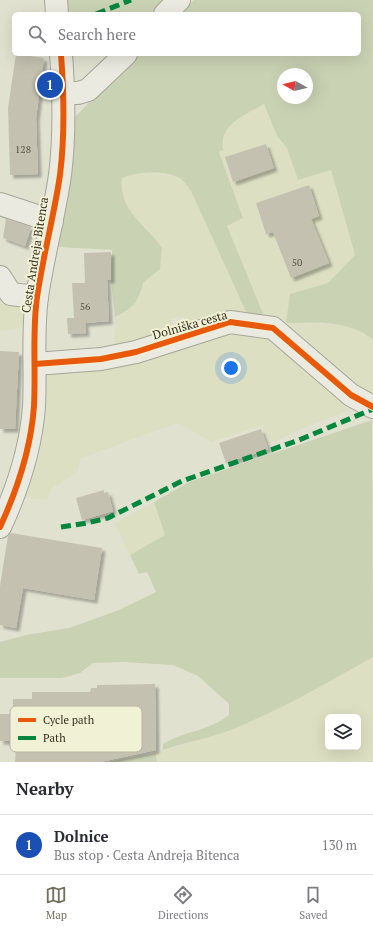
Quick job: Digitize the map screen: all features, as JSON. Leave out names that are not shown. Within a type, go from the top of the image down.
[{"type":"street","points":[[56,0],[57,12]]},
{"type":"street","points":[[167,12],[179,0]]},
{"type":"street","name":"Cesta Andreja Bitenca","points":[[0,527],[9,508],[28,452],[34,406],[34,340],[37,297],[60,175],[64,93],[61,56]]},
{"type":"street","points":[[64,93],[78,93],[88,90],[124,56]]},
{"type":"street","points":[[0,204],[52,221]]},
{"type":"street","points":[[0,277],[11,294],[37,297]]},
{"type":"street","name":"Dolniška cesta","points":[[35,364],[101,359],[136,352],[230,322],[246,324],[273,328],[351,395],[373,407]]},
{"type":"green space","points":[[65,0],[167,0],[155,12],[66,12]]},
{"type":"green space","points":[[194,0],[373,0],[373,340],[354,328],[343,325],[286,323],[290,294],[328,283],[355,255],[331,170],[298,180],[287,148],[277,136],[264,104],[235,121],[229,127],[225,133],[223,150],[219,152],[243,218],[227,226],[264,316],[248,316],[191,191],[181,179],[175,176],[152,172],[122,178],[122,189],[124,199],[134,216],[156,239],[162,248],[160,269],[143,283],[134,304],[126,311],[115,317],[111,280],[112,250],[58,247],[68,182],[71,121],[135,56],[361,56],[361,12],[180,12]]},
{"type":"green space","points":[[264,104],[277,136],[287,148],[298,180],[331,170],[355,255],[328,283],[290,294],[286,323],[264,316],[226,225],[243,218],[219,152],[223,150],[222,142],[231,122]]},
{"type":"green space","points":[[145,172],[174,176],[183,180],[191,191],[248,316],[191,326],[187,316],[172,319],[173,333],[120,350],[114,342],[115,317],[128,311],[140,297],[143,283],[151,277],[162,249],[147,228],[134,218],[123,198],[121,187],[122,178],[132,173]]},
{"type":"green space","points":[[23,302],[25,327],[0,331],[0,304]]},
{"type":"green space","points":[[286,323],[337,324],[355,328],[373,340],[373,401],[288,330]]},
{"type":"green space","points":[[225,329],[261,332],[357,407],[303,428],[270,444],[263,425],[212,442],[178,423],[81,458],[77,472],[51,489],[47,500],[20,497],[42,375],[86,369]]},
{"type":"green space","points":[[372,420],[373,657],[300,698],[263,716],[225,732],[163,750],[163,744],[179,736],[205,728],[229,715],[229,704],[198,676],[173,665],[123,662],[93,663],[80,673],[62,678],[0,678],[0,642],[26,635],[69,628],[119,610],[156,592],[147,572],[139,574],[130,555],[165,535],[154,502],[189,482]]},
{"type":"green space","points":[[154,502],[165,535],[130,555],[115,523]]},
{"type":"green space","points":[[373,657],[373,762],[157,762],[156,753],[224,732],[249,722],[316,689]]},
{"type":"green space","points":[[156,753],[157,762],[108,762]]},
{"type":"building","points":[[16,56],[44,58],[36,118],[38,174],[10,175],[8,108]]},
{"type":"building","points":[[266,144],[274,168],[233,182],[225,157]]},
{"type":"building","points":[[309,185],[319,216],[311,219],[329,263],[291,278],[273,232],[266,234],[256,203]]},
{"type":"building","points":[[6,219],[31,227],[25,246],[3,238]]},
{"type":"building","points":[[111,252],[111,280],[107,280],[109,321],[85,323],[86,333],[68,334],[67,318],[74,318],[72,283],[85,283],[84,253]]},
{"type":"building","points":[[0,351],[19,352],[15,429],[0,429]]},
{"type":"building","points":[[261,429],[268,449],[226,463],[219,443]]},
{"type":"building","points":[[104,490],[104,493],[108,492],[113,511],[82,520],[76,498]]},
{"type":"building","points":[[11,533],[102,548],[94,600],[23,588],[16,628],[0,625],[0,586],[8,536]]},
{"type":"building","points":[[155,684],[156,750],[100,762],[15,762],[15,752],[142,752],[142,706],[13,706],[13,699],[32,699],[32,692],[90,692],[91,688],[97,688],[97,685]]},
{"type":"building","points":[[0,714],[10,714],[10,741],[0,741]]},
{"type":"marked path","points":[[101,12],[131,0]]},
{"type":"marked path","points":[[61,527],[108,518],[182,481],[299,440],[373,409]]},
{"type":"cycle path","points":[[0,527],[18,483],[30,438],[34,406],[35,324],[37,297],[58,190],[62,160],[64,114],[61,56]]},
{"type":"cycle path","points":[[35,364],[101,359],[136,352],[230,322],[273,328],[351,395],[373,407]]},
{"type":"place","name":"Dolnice","points":[[50,85]]}]
